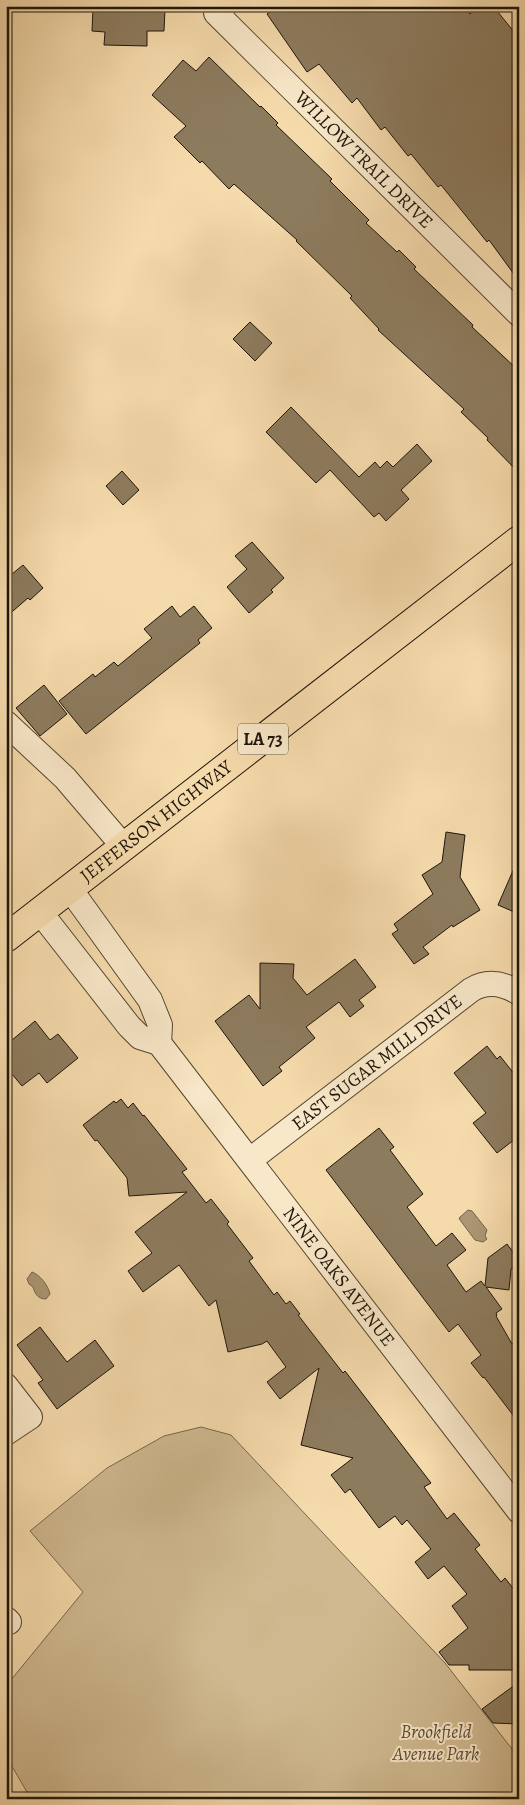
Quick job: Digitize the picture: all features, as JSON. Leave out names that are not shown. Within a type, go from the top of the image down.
[{"type":"main road","name":"JEFFERSON HIGHWAY","points":[[6,938],[519,540]]},
{"type":"street","name":"WILLOW TRAIL DRIVE","points":[[224,6],[216,13],[519,314]]},
{"type":"street","points":[[6,723],[65,778],[124,847]]},
{"type":"street","points":[[70,889],[150,1000],[160,1025],[159,1043]]},
{"type":"street","name":"NINE OAKS AVENUE","points":[[40,912],[129,1026],[140,1037],[159,1043],[519,1511]]},
{"type":"street","name":"EAST SUGAR MILL DRIVE","points":[[250,1160],[471,990],[478,986],[495,983],[515,991]]},
{"type":"street","points":[[6,1386],[30,1417],[6,1433]]},
{"type":"green space","name":"Brookfield Avenue Park","points":[[201,1427],[231,1435],[445,1663],[519,1758],[519,1799],[31,1799],[6,1756],[6,1686],[83,1592],[30,1531],[107,1468],[164,1436]]},
{"type":"shaded area","points":[[468,1210],[472,1211],[487,1230],[485,1236],[487,1239],[483,1242],[475,1240],[459,1218]]},
{"type":"shaded area","points":[[32,1272],[46,1284],[50,1294],[46,1299],[37,1296],[33,1287],[29,1284],[27,1279]]},
{"type":"building","points":[[278,6],[465,6],[470,14],[480,6],[493,6],[519,38],[519,281],[489,240],[487,242],[441,185],[438,187],[411,154],[408,156],[385,127],[381,130],[357,98],[352,103],[319,64],[307,72],[267,14]]},
{"type":"building","points":[[93,7],[165,9],[164,31],[147,31],[147,46],[104,45],[105,32],[92,31]]},
{"type":"building","points":[[209,57],[261,106],[278,123],[276,125],[332,179],[330,181],[369,220],[366,223],[397,252],[399,250],[416,267],[414,269],[519,371],[519,473],[487,440],[488,438],[461,412],[464,409],[378,330],[350,298],[352,296],[297,240],[234,184],[229,189],[202,161],[200,163],[174,137],[186,126],[152,95],[183,60],[196,71]]},
{"type":"building","points":[[250,322],[272,343],[255,361],[233,339]]},
{"type":"building","points":[[291,407],[359,477],[375,462],[380,468],[387,461],[393,467],[417,444],[432,461],[401,490],[409,499],[386,521],[379,513],[374,517],[330,470],[316,483],[266,432]]},
{"type":"building","points":[[122,471],[139,490],[123,505],[106,486]]},
{"type":"building","points":[[252,542],[284,578],[271,590],[273,592],[249,613],[227,587],[247,569],[235,556]]},
{"type":"building","points":[[23,565],[43,588],[6,617],[6,579]]},
{"type":"building","points":[[172,606],[180,617],[194,606],[212,628],[198,640],[200,643],[86,734],[59,701],[93,674],[95,677],[114,662],[118,666],[152,638],[144,629]]},
{"type":"building","points":[[44,685],[67,714],[40,736],[16,708]]},
{"type":"building","points":[[446,832],[465,835],[460,877],[480,910],[453,927],[452,925],[423,947],[429,954],[414,964],[392,934],[398,930],[394,924],[433,894],[422,875],[442,862]]},
{"type":"building","points":[[519,857],[519,914],[498,905]]},
{"type":"building","points":[[355,959],[376,987],[359,1000],[364,1006],[350,1017],[339,1002],[306,1027],[315,1038],[279,1067],[282,1071],[263,1086],[215,1021],[249,995],[260,1009],[260,963],[294,964],[293,978],[307,995]]},
{"type":"building","points":[[35,1021],[50,1040],[58,1034],[78,1058],[47,1083],[39,1073],[22,1086],[6,1067],[6,1045]]},
{"type":"building","points":[[487,1046],[497,1059],[500,1056],[519,1080],[519,1136],[497,1153],[473,1123],[486,1113],[454,1073]]},
{"type":"building","points":[[121,1099],[128,1108],[133,1103],[144,1115],[187,1169],[182,1172],[206,1203],[211,1199],[229,1222],[227,1224],[253,1258],[249,1261],[274,1295],[277,1292],[286,1304],[290,1301],[300,1314],[298,1315],[343,1373],[345,1371],[431,1483],[424,1487],[447,1519],[454,1513],[480,1545],[475,1549],[501,1582],[505,1578],[519,1596],[519,1670],[469,1670],[469,1665],[449,1665],[439,1652],[468,1628],[452,1606],[467,1594],[444,1566],[428,1579],[415,1562],[431,1549],[407,1520],[402,1525],[395,1516],[379,1528],[350,1489],[345,1493],[331,1475],[353,1458],[301,1445],[319,1368],[280,1399],[267,1382],[286,1367],[267,1341],[262,1344],[228,1352],[216,1300],[209,1306],[179,1265],[143,1292],[128,1271],[152,1253],[135,1232],[187,1192],[129,1196],[127,1178],[83,1125],[114,1101],[116,1103]]},
{"type":"building","points":[[379,1128],[394,1147],[390,1150],[423,1194],[407,1207],[436,1246],[452,1233],[466,1250],[447,1265],[466,1292],[481,1281],[485,1286],[488,1258],[507,1244],[519,1260],[519,1263],[511,1269],[509,1290],[486,1287],[502,1309],[496,1313],[496,1316],[512,1344],[519,1339],[519,1423],[471,1363],[481,1355],[458,1324],[449,1332],[326,1170]]},
{"type":"building","points":[[40,1327],[67,1362],[95,1340],[114,1366],[57,1409],[38,1383],[43,1380],[17,1345]]},
{"type":"building","points":[[519,1682],[519,1724],[493,1723],[482,1709]]}]
